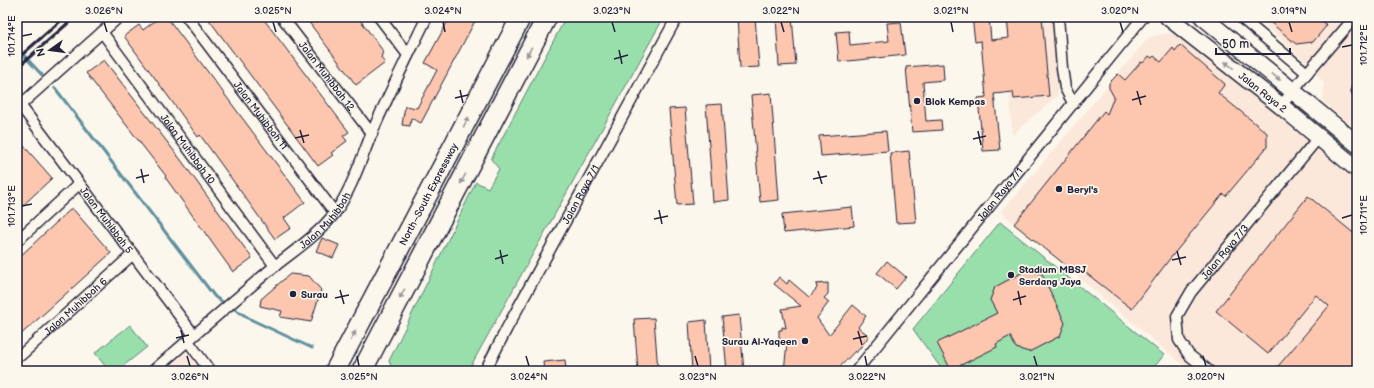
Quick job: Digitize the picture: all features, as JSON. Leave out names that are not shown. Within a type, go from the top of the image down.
[{"type":"highway","name":"North–South Expressway","points":[[335,371],[521,17]]},
{"type":"highway","points":[[362,371],[547,17]]},
{"type":"main road","name":"Jalan Raya 2","points":[[1168,17],[1281,106],[1357,169]]},
{"type":"main road","name":"Jalan Raya 2","points":[[1202,17],[1357,144]]},
{"type":"street","points":[[18,107],[118,17]]},
{"type":"street","name":"Jalan Muhibbah 11","points":[[187,17],[335,213]]},
{"type":"street","name":"Jalan Muhibbah 12","points":[[282,17],[372,134]]},
{"type":"street","points":[[379,17],[408,55]]},
{"type":"street","name":"Jalan Muhibbah","points":[[153,371],[219,312],[324,227],[335,213],[347,192],[408,55],[427,17]]},
{"type":"street","name":"Jalan Raya 7/1","points":[[485,371],[677,17]]},
{"type":"street","points":[[1058,17],[1065,88],[1073,103]]},
{"type":"street","name":"Jalan Raya 7/1","points":[[856,371],[1143,17]]},
{"type":"street","points":[[1240,17],[1307,73]]},
{"type":"street","points":[[1281,106],[1355,17]]},
{"type":"street","name":"Jalan Muhibbah 10","points":[[102,32],[275,266]]},
{"type":"street","name":"Jalan Muhibbah 5","points":[[18,107],[133,254],[191,338],[210,371]]},
{"type":"street","name":"Jalan Raya 7/3","points":[[1209,371],[1189,354],[1179,340],[1177,316],[1191,292],[1318,138]]},
{"type":"street","points":[[17,241],[79,184]]},
{"type":"street","name":"Jalan Muhibbah 6","points":[[17,355],[21,355],[133,254]]},
{"type":"shaded area","points":[[1005,17],[1052,17],[1058,95],[1012,135]]},
{"type":"shaded area","points":[[1256,17],[1357,17],[1357,130],[1323,102],[1324,83],[1304,60]]},
{"type":"shaded area","points":[[1174,32],[1357,181],[1357,371],[1190,371],[1001,212],[1149,37]]},
{"type":"shaded area","points":[[187,352],[201,371],[166,371]]},
{"type":"green space","points":[[566,17],[664,17],[468,371],[393,371],[389,361],[476,182],[488,188],[499,169],[491,159]]},
{"type":"green space","name":"Stadium MBSJ Serdang Jaya","points":[[1000,222],[1164,355],[1151,371],[943,371],[913,329]]},
{"type":"green space","points":[[130,325],[147,347],[117,371],[109,371],[95,353]]},
{"type":"building","points":[[160,17],[166,17],[169,20],[305,202],[284,218],[291,228],[275,239],[200,135],[198,137],[124,36],[139,25],[143,30]]},
{"type":"building","points":[[207,17],[262,17],[349,132],[343,136],[347,141],[331,153],[333,155],[318,166]]},
{"type":"building","points":[[305,17],[358,17],[383,51],[381,58],[385,63],[356,85]]},
{"type":"building","points":[[450,17],[468,17],[475,21],[421,123],[411,118],[410,126],[402,125],[405,106],[417,108],[437,70],[425,63]]},
{"type":"building","points":[[737,17],[755,17],[759,67],[740,68]]},
{"type":"building","points":[[776,17],[792,17],[796,65],[779,66]]},
{"type":"building","points":[[972,17],[989,17],[991,40],[1009,38],[1007,17],[1042,17],[1049,96],[1014,99],[1013,92],[994,94],[1000,150],[983,151],[978,98],[986,97],[981,41],[975,42]]},
{"type":"building","points":[[1264,17],[1317,17],[1327,25],[1313,42],[1296,44]]},
{"type":"building","points":[[901,22],[905,55],[839,62],[836,32],[849,31],[850,45],[889,41],[887,23]]},
{"type":"building","points":[[1180,45],[1225,84],[1218,93],[1267,133],[1267,147],[1226,196],[1223,194],[1168,261],[1132,309],[1077,266],[1073,271],[1014,224],[1104,111],[1107,114],[1114,97],[1109,88],[1109,83],[1118,74],[1125,80],[1141,62],[1143,63],[1149,56],[1152,58],[1154,56],[1161,62],[1173,48],[1175,51]]},
{"type":"building","points":[[104,60],[181,160],[252,258],[233,272],[165,177],[166,176],[86,73]]},
{"type":"building","name":"Blok Kempas","points":[[943,64],[944,80],[923,82],[926,121],[941,120],[942,130],[912,132],[906,67]]},
{"type":"building","points":[[771,93],[779,200],[760,202],[751,95]]},
{"type":"building","points":[[722,104],[729,200],[713,202],[706,105]]},
{"type":"building","points":[[685,108],[693,204],[677,205],[669,109]]},
{"type":"building","points":[[886,131],[888,151],[821,156],[819,136]]},
{"type":"building","points":[[17,138],[52,178],[17,211]]},
{"type":"building","points":[[909,151],[916,222],[896,223],[890,153]]},
{"type":"building","points":[[1308,196],[1357,236],[1357,364],[1351,371],[1274,371],[1329,306],[1316,295],[1268,354],[1216,311]]},
{"type":"building","points":[[852,207],[854,226],[784,233],[782,214]]},
{"type":"building","points":[[72,208],[111,253],[17,338],[17,259]]},
{"type":"building","points":[[322,238],[339,245],[333,258],[316,251]]},
{"type":"building","points":[[887,261],[906,277],[896,289],[877,273]]},
{"type":"building","points":[[1027,270],[1042,274],[1065,323],[1060,336],[1029,352],[1016,348],[1010,336],[996,344],[997,347],[951,370],[937,343],[997,313],[990,300],[995,287]]},
{"type":"building","name":"Surau","points":[[290,274],[309,276],[321,290],[311,322],[280,317],[282,311],[260,306],[261,299]]},
{"type":"building","points":[[779,277],[787,284],[789,280],[809,297],[817,288],[816,284],[828,283],[828,294],[824,298],[829,302],[817,318],[829,335],[853,305],[866,316],[858,327],[869,336],[856,353],[855,351],[836,371],[784,371],[787,343],[781,343],[781,339],[779,339],[779,330],[782,330],[782,327],[786,328],[782,309],[801,306],[774,284]]},
{"type":"building","points":[[739,315],[744,371],[727,371],[722,317]]},
{"type":"building","points":[[654,318],[658,371],[638,371],[634,319]]},
{"type":"building","points":[[706,320],[709,371],[692,371],[689,322]]},
{"type":"building","points":[[565,360],[566,371],[544,371],[543,362]]},
{"type":"waterway","points":[[17,48],[42,75]]},
{"type":"waterway","points":[[55,88],[215,297],[226,304]]},
{"type":"waterway","points":[[231,307],[252,320],[312,348]]},
{"type":"railway","points":[[17,59],[65,17]]},
{"type":"railway","points":[[17,68],[75,17]]},
{"type":"place","name":"Blok Kempas","points":[[917,101]]},
{"type":"place","name":"Beryl's","points":[[1059,189]]},
{"type":"place","name":"Stadium MBSJ Serdang Jaya","points":[[1011,275]]},
{"type":"place","name":"Surau","points":[[293,294]]},
{"type":"place","name":"Surau Al-Yaqeen","points":[[805,341]]}]
